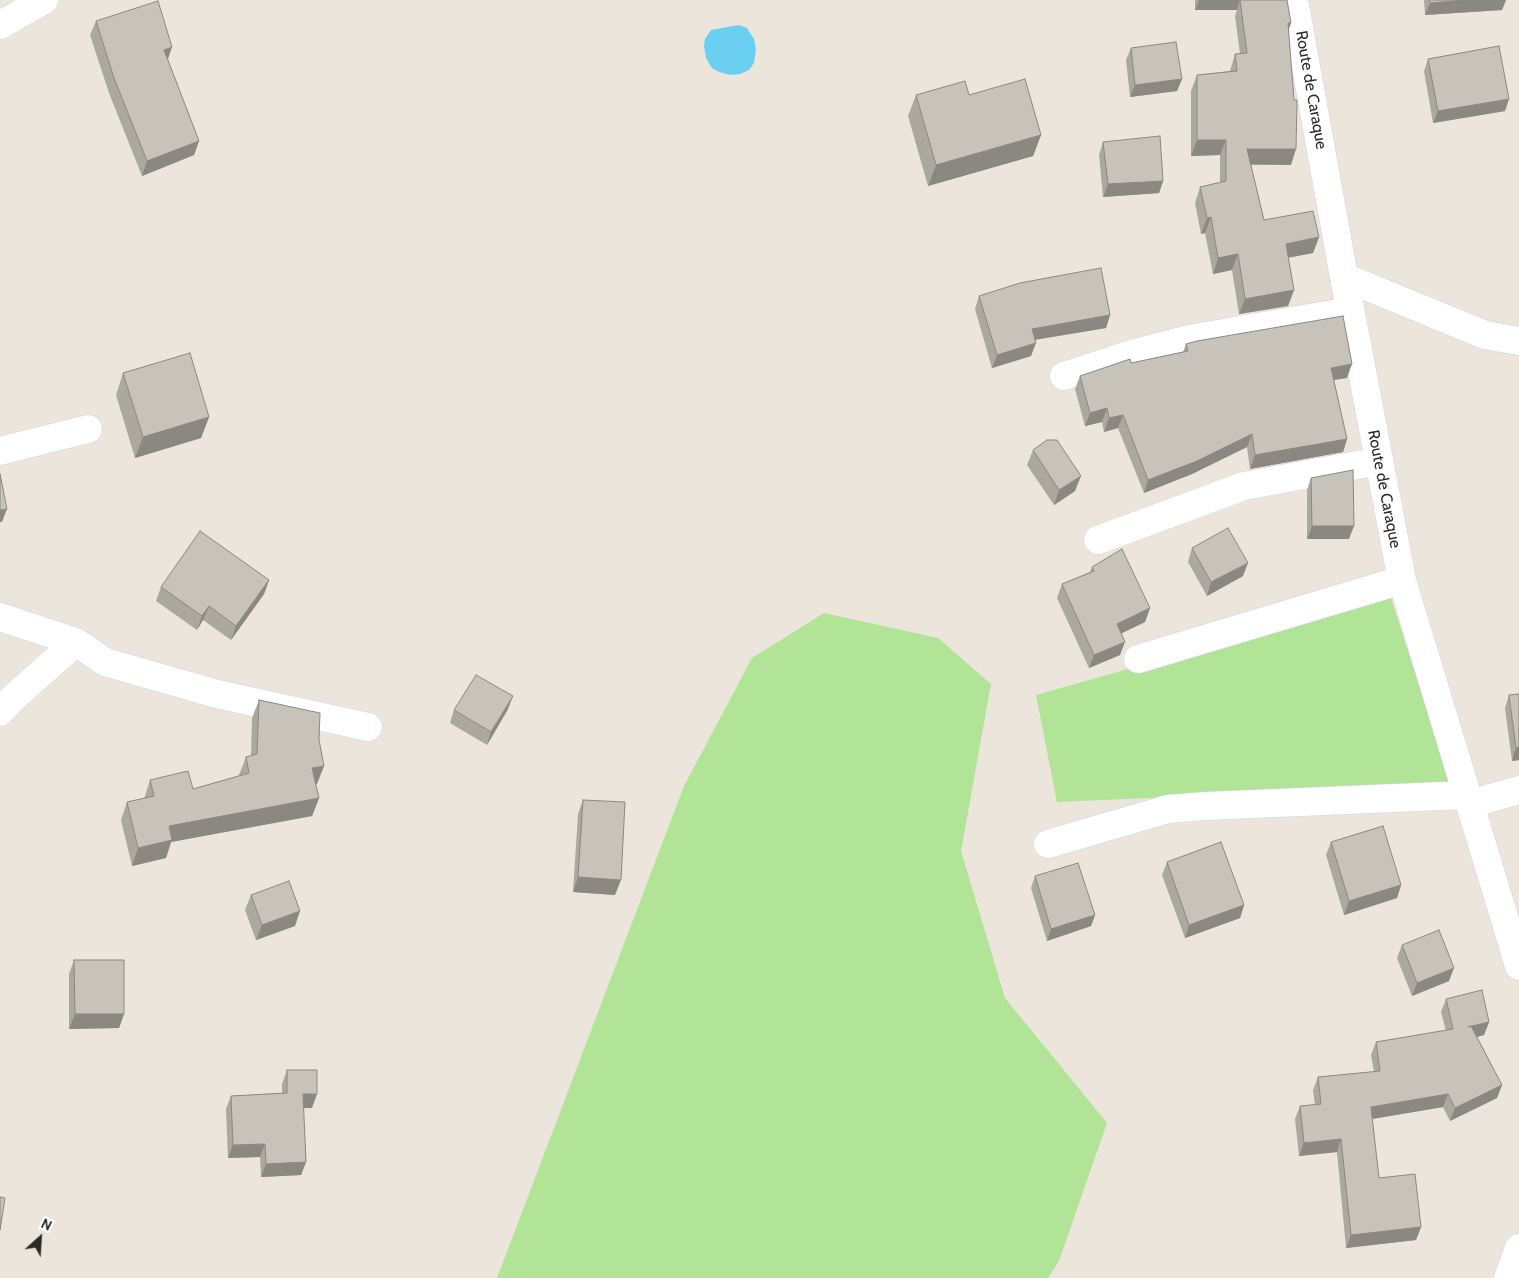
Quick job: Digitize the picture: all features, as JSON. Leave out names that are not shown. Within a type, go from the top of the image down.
[{"type":"street","points":[[0,25],[44,0]]},
{"type":"street","name":"Route de Caraque","points":[[1294,0],[1350,311],[1402,580],[1519,966]]},
{"type":"street","points":[[1344,277],[1485,335],[1519,341]]},
{"type":"street","points":[[1064,376],[1130,354],[1190,339],[1350,311]]},
{"type":"street","points":[[0,451],[88,429]]},
{"type":"street","points":[[1098,540],[1244,486],[1379,461]]},
{"type":"street","points":[[1138,659],[1402,580]]},
{"type":"street","points":[[0,617],[76,642],[106,662],[115,665],[217,694],[368,727]]},
{"type":"street","points":[[0,712],[76,642]]},
{"type":"street","points":[[1048,844],[1168,809],[1206,806],[1468,800],[1519,790]]},
{"type":"street","points":[[1508,1278],[1519,1248]]},
{"type":"green space","points":[[1390,595],[1451,785],[1057,802],[1036,695]]},
{"type":"green space","points":[[824,613],[938,638],[991,684],[961,851],[1005,998],[1107,1123],[1059,1261],[1048,1278],[497,1278],[684,786],[752,658]]},
{"type":"water","points":[[739,25],[747,28],[754,39],[756,49],[754,63],[749,70],[740,74],[730,75],[719,72],[712,68],[706,58],[705,39],[711,30]]},
{"type":"building","points":[[1240,0],[1287,0],[1291,23],[1288,23],[1294,100],[1297,100],[1296,149],[1247,149],[1264,220],[1313,211],[1319,237],[1286,244],[1294,290],[1245,299],[1238,254],[1218,258],[1211,217],[1207,218],[1200,187],[1226,181],[1226,140],[1197,140],[1197,75],[1237,71],[1235,54],[1247,53]]},
{"type":"building","points":[[1429,0],[1466,0],[1430,3]]},
{"type":"building","points":[[158,1],[172,47],[164,50],[199,141],[147,161],[114,78],[96,21]]},
{"type":"building","points":[[1176,42],[1182,79],[1135,85],[1131,48]]},
{"type":"building","points":[[1499,46],[1509,99],[1438,111],[1428,59]]},
{"type":"building","points":[[1025,79],[1041,135],[936,165],[916,95],[965,81],[969,95]]},
{"type":"building","points":[[1160,136],[1163,181],[1108,184],[1103,142]]},
{"type":"building","points":[[1101,268],[1110,315],[1032,329],[1036,343],[997,355],[979,296],[1020,283]]},
{"type":"building","points":[[1343,316],[1352,364],[1331,368],[1347,439],[1255,455],[1252,434],[1197,461],[1148,480],[1123,415],[1109,418],[1107,408],[1090,413],[1080,376],[1130,359],[1131,363],[1188,351],[1186,344],[1197,341]]},
{"type":"building","points":[[190,353],[209,417],[143,437],[123,373]]},
{"type":"building","points":[[1047,440],[1057,440],[1081,476],[1059,490],[1033,450]]},
{"type":"building","points":[[1353,470],[1354,526],[1312,526],[1311,478]]},
{"type":"building","points":[[0,474],[7,509],[0,510]]},
{"type":"building","points":[[1228,528],[1248,563],[1211,582],[1192,548]]},
{"type":"building","points":[[200,531],[269,580],[236,626],[209,606],[202,616],[161,587]]},
{"type":"building","points":[[1122,549],[1150,608],[1117,624],[1125,642],[1094,655],[1062,584],[1094,571],[1092,567]]},
{"type":"building","points":[[476,675],[513,696],[491,732],[454,710]]},
{"type":"building","points":[[1519,694],[1519,747],[1516,748],[1509,695]]},
{"type":"building","points":[[259,700],[320,713],[319,740],[324,766],[312,768],[319,798],[169,826],[172,840],[138,848],[127,802],[154,796],[150,780],[188,771],[193,789],[249,773],[246,757],[257,754]]},
{"type":"building","points":[[583,800],[625,802],[621,880],[578,877]]},
{"type":"building","points":[[1383,826],[1401,885],[1349,901],[1331,842]]},
{"type":"building","points":[[1221,842],[1244,905],[1189,925],[1167,862]]},
{"type":"building","points":[[1078,863],[1095,915],[1051,929],[1035,876]]},
{"type":"building","points":[[289,881],[300,911],[262,925],[251,895]]},
{"type":"building","points":[[1439,930],[1454,968],[1417,983],[1402,945]]},
{"type":"building","points":[[74,960],[124,960],[124,1014],[75,1014]]},
{"type":"building","points":[[1482,990],[1489,1022],[1471,1026],[1502,1085],[1455,1108],[1448,1094],[1371,1107],[1379,1178],[1415,1174],[1421,1227],[1351,1235],[1341,1139],[1304,1143],[1300,1106],[1321,1104],[1318,1077],[1380,1071],[1376,1042],[1453,1029],[1446,999]]},
{"type":"building","points":[[287,1070],[317,1070],[317,1094],[303,1094],[306,1162],[266,1164],[265,1144],[233,1145],[231,1096],[287,1093]]},
{"type":"building","points":[[0,1197],[5,1198],[0,1230]]}]
